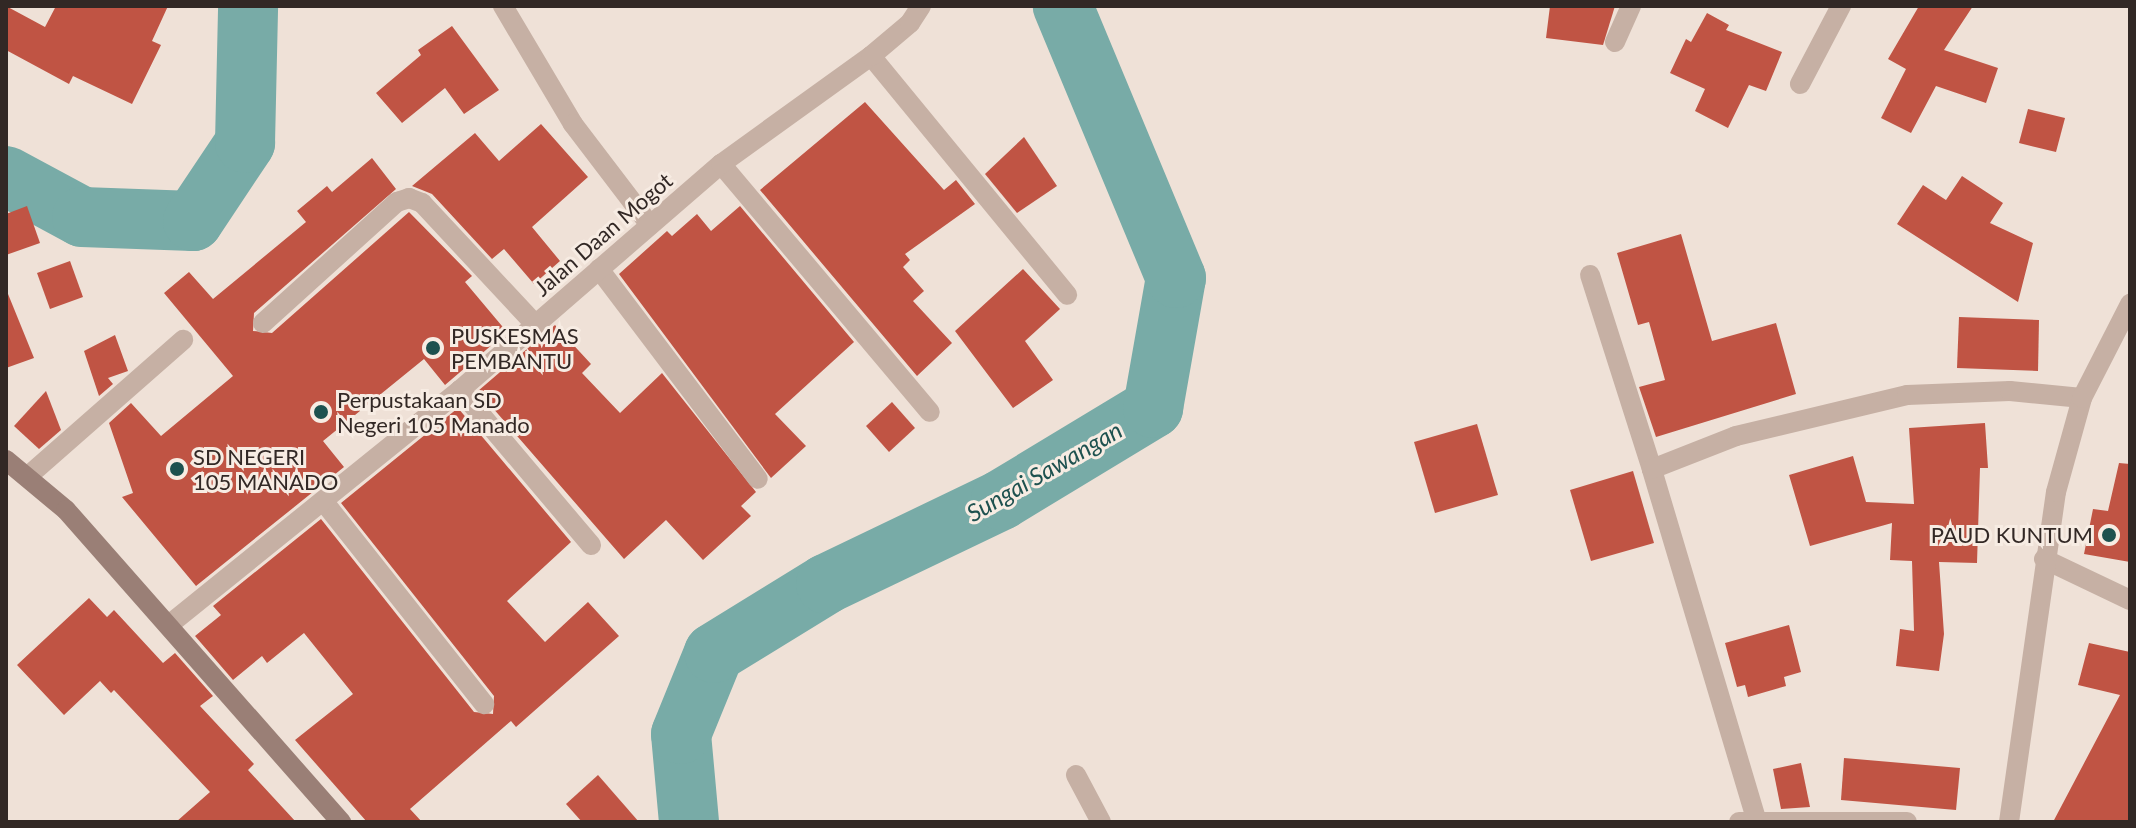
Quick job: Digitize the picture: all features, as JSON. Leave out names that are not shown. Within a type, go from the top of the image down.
[{"type":"main road","points":[[6,460],[66,510],[170,624],[341,822]]},
{"type":"street","points":[[503,6],[573,124],[650,225]]},
{"type":"street","name":"Jalan Daan Mogot","points":[[170,624],[460,390],[721,164],[871,56],[910,23],[921,6]]},
{"type":"street","points":[[1615,42],[1631,6]]},
{"type":"street","points":[[1800,84],[1841,6]]},
{"type":"street","points":[[871,56],[1067,295]]},
{"type":"street","points":[[721,164],[930,412]]},
{"type":"street","points":[[263,323],[397,202],[409,198],[422,203],[535,324]]},
{"type":"street","points":[[599,269],[758,479]]},
{"type":"street","points":[[1590,275],[1652,469],[1751,821],[1907,822]]},
{"type":"street","points":[[2009,822],[2044,559],[2082,398],[2130,304]]},
{"type":"street","points":[[27,477],[183,340]]},
{"type":"street","points":[[460,390],[591,545]]},
{"type":"street","points":[[1652,469],[1736,436],[1907,395],[2010,391],[2082,398]]},
{"type":"street","points":[[324,502],[484,704]]},
{"type":"street","points":[[2044,559],[2130,600]]},
{"type":"street","points":[[1076,775],[1101,822]]},
{"type":"building","points":[[6,6],[45,27],[56,6],[168,6],[152,41],[161,45],[132,104],[73,76],[69,84],[6,50]]},
{"type":"building","points":[[1550,6],[1615,6],[1603,45],[1546,38]]},
{"type":"building","points":[[1919,6],[1973,6],[1944,50],[1998,68],[1986,103],[1936,86],[1911,133],[1881,118],[1906,69],[1888,59]]},
{"type":"building","points":[[1707,13],[1729,25],[1726,30],[1782,52],[1766,91],[1749,85],[1728,128],[1695,111],[1705,89],[1670,73],[1686,39],[1691,42]]},
{"type":"building","points":[[452,26],[499,90],[464,114],[445,88],[402,123],[376,93],[421,55],[418,50]]},
{"type":"building","points":[[865,102],[944,190],[956,180],[975,204],[905,254],[910,260],[903,267],[924,291],[913,301],[952,343],[917,376],[760,190]]},
{"type":"building","points":[[2028,109],[2065,118],[2056,152],[2019,143]]},
{"type":"building","points":[[541,124],[588,177],[532,227],[560,261],[534,284],[504,249],[492,259],[432,194],[412,186],[475,133],[499,161]]},
{"type":"building","points":[[1024,137],[1057,186],[1017,213],[985,174]]},
{"type":"building","points":[[372,158],[396,189],[254,313],[253,331],[272,333],[409,212],[472,276],[465,282],[507,332],[445,385],[424,359],[323,441],[344,467],[196,586],[122,497],[133,493],[109,423],[131,403],[161,436],[233,376],[164,293],[189,272],[213,299],[306,222],[297,211],[327,186],[332,192]]},
{"type":"building","points":[[1962,176],[2003,203],[1990,223],[2033,243],[2018,302],[1897,224],[1923,185],[1946,200]]},
{"type":"building","points":[[27,206],[40,243],[6,255],[6,214]]},
{"type":"building","points":[[740,206],[854,342],[775,414],[806,446],[771,478],[619,274],[667,231],[672,236],[697,214],[711,231]]},
{"type":"building","points":[[1681,234],[1712,341],[1776,323],[1796,394],[1656,437],[1639,387],[1665,380],[1649,322],[1638,325],[1617,253]]},
{"type":"building","points":[[70,261],[83,297],[50,309],[37,273]]},
{"type":"building","points":[[1023,269],[1060,309],[1025,341],[1053,380],[1013,408],[955,331]]},
{"type":"building","points":[[6,289],[34,358],[6,368]]},
{"type":"building","points":[[1959,317],[2039,320],[2038,371],[1957,368]]},
{"type":"building","points":[[555,325],[591,364],[582,373],[620,413],[662,373],[756,492],[741,506],[751,516],[703,560],[666,520],[624,559],[478,391]]},
{"type":"building","points":[[115,335],[128,371],[108,378],[113,384],[99,396],[84,351]]},
{"type":"building","points":[[46,391],[61,430],[39,449],[14,426]]},
{"type":"building","points":[[892,402],[915,428],[889,452],[866,426]]},
{"type":"building","points":[[458,408],[571,542],[507,601],[545,642],[588,602],[619,636],[516,727],[511,721],[410,809],[422,822],[367,822],[295,740],[353,694],[304,633],[267,663],[262,656],[233,680],[195,636],[221,615],[213,606],[321,519],[474,712],[493,714],[494,696],[341,503]]},
{"type":"building","points":[[1985,423],[1988,468],[1980,468],[1977,563],[1939,562],[1944,634],[1939,671],[1896,666],[1900,629],[1914,631],[1912,561],[1890,560],[1892,523],[1810,546],[1789,475],[1853,456],[1866,502],[1914,504],[1909,428]]},
{"type":"building","points":[[1477,424],[1498,495],[1435,513],[1414,442]]},
{"type":"building","name":"PAUD KUNTUM","points":[[2119,463],[2130,464],[2130,562],[2084,554],[2093,509],[2108,511]]},
{"type":"building","points":[[1633,471],[1654,543],[1591,561],[1570,490]]},
{"type":"building","points":[[89,598],[107,617],[114,610],[163,663],[175,653],[213,696],[200,706],[254,764],[248,770],[296,822],[176,822],[210,792],[114,690],[111,693],[100,681],[64,715],[17,665]]},
{"type":"building","points":[[1789,625],[1801,672],[1784,677],[1786,686],[1748,697],[1745,685],[1737,687],[1725,643]]},
{"type":"building","points":[[2089,643],[2130,652],[2130,822],[2053,822],[2120,695],[2078,685]]},
{"type":"building","points":[[1844,758],[1960,768],[1956,810],[1841,800]]},
{"type":"building","points":[[1801,763],[1810,807],[1781,809],[1773,769]]},
{"type":"building","points":[[598,775],[639,822],[582,822],[566,804]]},
{"type":"waterway","name":"Sungai Sawangan","points":[[6,176],[82,217],[193,221],[245,143],[248,6]]},
{"type":"waterway","name":"Sungai Sawangan","points":[[689,822],[681,734],[714,653],[826,584],[1001,500],[1153,408],[1176,278],[1063,6]]},
{"type":"place","name":"PUSKESMAS PEMBANTU","points":[[433,348]]},
{"type":"place","name":"Perpustakaan SD Negeri 105 Manado","points":[[321,412]]},
{"type":"place","name":"SD NEGERI 105 MANADO","points":[[177,469]]},
{"type":"place","name":"PAUD KUNTUM","points":[[2109,535]]}]
